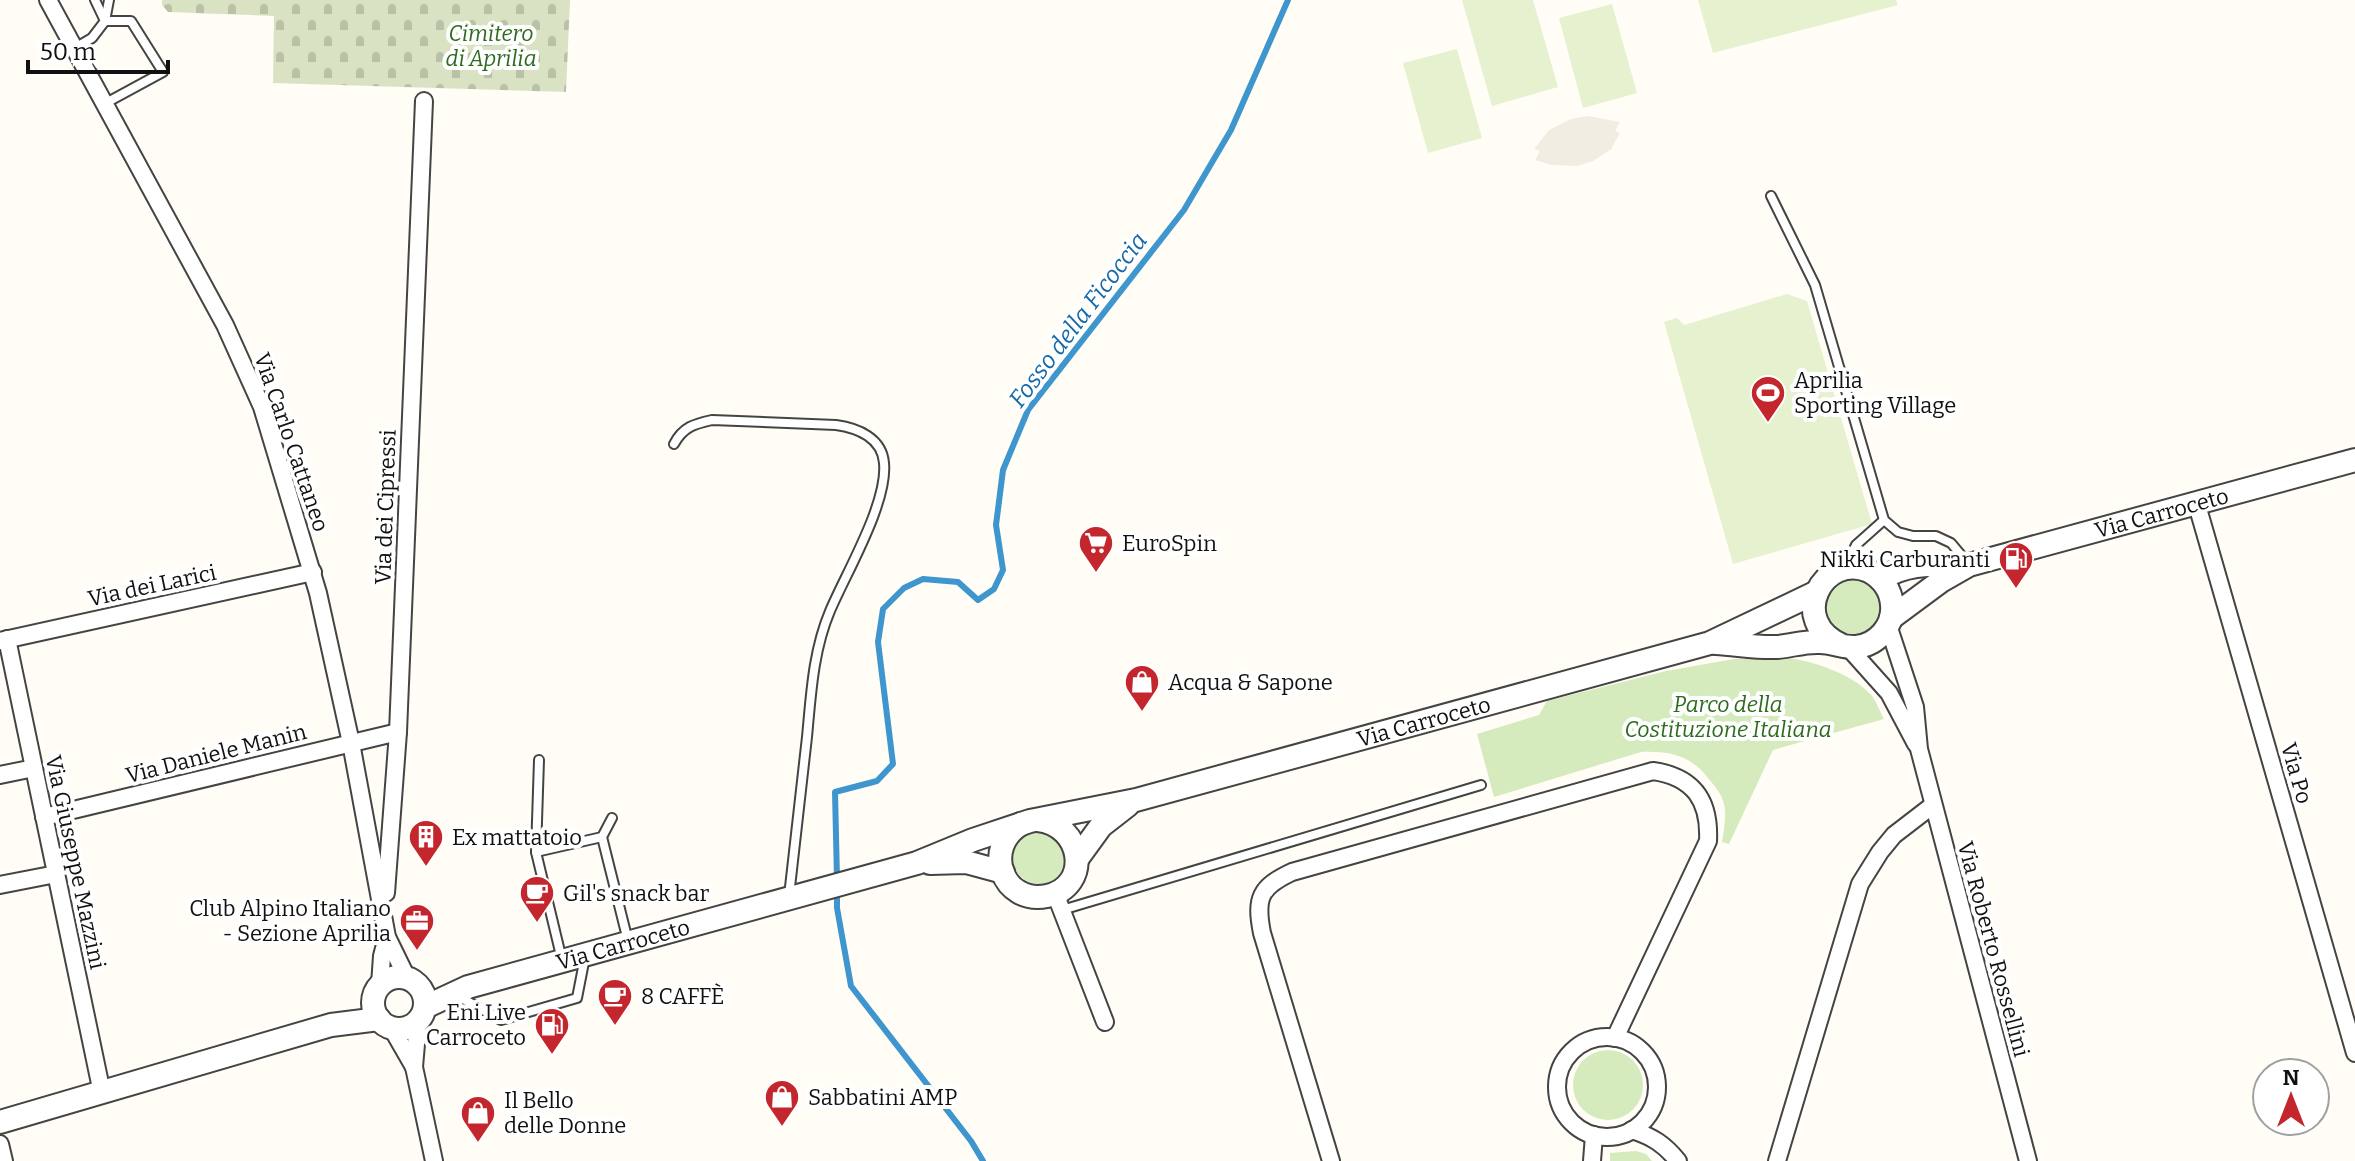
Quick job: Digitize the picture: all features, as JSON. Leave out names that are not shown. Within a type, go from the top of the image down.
[{"type":"street","name":"Via Carlo Cattaneo","points":[[48,0],[206,288],[250,376],[313,572],[351,743],[387,937],[410,980]]},
{"type":"street","name":"Via dei Cipressi","points":[[384,914],[398,732],[424,101]]},
{"type":"street","name":"Via Carroceto","points":[[1880,579],[1899,567],[1969,565],[2355,460]]},
{"type":"street","name":"Via Po","points":[[2197,505],[2355,1053]]},
{"type":"street","name":"Via Carroceto","points":[[1710,643],[1776,647],[1820,641],[1856,647],[1870,643],[1878,638],[1889,622],[1941,581],[1969,565]]},
{"type":"street","name":"Via Carroceto","points":[[421,1014],[461,990],[917,863],[973,840],[1030,822],[1136,800],[1710,643],[1817,592],[1825,580],[1844,569]]},
{"type":"street","points":[[1844,569],[1861,569],[1880,579],[1890,594],[1889,622]]},
{"type":"street","name":"Via dei Larici","points":[[4,640],[313,572]]},
{"type":"street","points":[[1817,592],[1813,607],[1816,622],[1824,634],[1845,646]]},
{"type":"street","name":"Via Roberto Rossellini","points":[[1889,622],[1915,707],[1919,749],[2028,1161]]},
{"type":"street","name":"Via Giuseppe Mazzini","points":[[4,640],[102,1093]]},
{"type":"street","name":"Via Roberto Rossellini","points":[[1845,646],[1889,693],[1919,749]]},
{"type":"street","name":"Via Daniele Manin","points":[[44,817],[398,732]]},
{"type":"street","points":[[0,775],[34,768]]},
{"type":"street","points":[[1331,1161],[1257,909],[1262,894],[1275,881],[1292,872],[1653,771],[1671,774],[1688,783],[1701,798],[1709,821],[1708,841],[1615,1038]]},
{"type":"street","name":"Via Carroceto","points":[[917,863],[966,862],[1003,872],[1011,886],[1023,894],[1058,902],[1077,859],[1101,826],[1136,800]]},
{"type":"street","points":[[1777,1161],[1860,884],[1894,835],[1933,805]]},
{"type":"street","points":[[1003,872],[1000,858],[1003,844],[1011,831],[1030,822],[1055,824],[1066,831],[1075,847],[1077,859]]},
{"type":"street","points":[[0,885],[56,874]]},
{"type":"street","points":[[1058,902],[1105,1022]]},
{"type":"street","name":"Via Carlo Cattaneo","points":[[381,1007],[382,956],[387,937]]},
{"type":"street","points":[[0,1122],[331,1025],[381,1007],[392,978],[410,980],[423,993],[414,1067]]},
{"type":"street","name":"Via Carroceto","points":[[410,980],[461,990]]},
{"type":"street","points":[[381,1007],[405,1028],[421,1014]]},
{"type":"street","points":[[381,1007],[414,1067],[434,1161]]},
{"type":"street","points":[[1655,1101],[1650,1112],[1632,1130],[1607,1137],[1594,1135],[1578,1128],[1566,1117],[1556,1085],[1560,1068],[1569,1054],[1590,1040],[1615,1038],[1631,1043],[1644,1054],[1653,1068],[1657,1084],[1656,1114],[1666,1146]]},
{"type":"street","points":[[1632,1130],[1655,1138],[1678,1161]]},
{"type":"street","points":[[1592,1161],[1594,1135]]},
{"type":"street","points":[[0,1144],[4,1161]]},
{"type":"lane","points":[[95,0],[105,21]]},
{"type":"lane","points":[[74,48],[92,38],[105,21],[109,0]]},
{"type":"lane","points":[[104,104],[163,72],[131,21],[105,21]]},
{"type":"lane","points":[[1771,196],[1815,285],[1884,520],[1898,532],[1913,536],[1936,536],[1951,543],[1969,565]]},
{"type":"lane","points":[[674,444],[680,433],[694,424],[712,420],[851,427],[875,441],[883,452],[882,495],[825,623],[811,684],[789,898]]},
{"type":"lane","points":[[1844,569],[1856,545],[1884,520]]},
{"type":"lane","points":[[539,760],[536,852],[562,961]]},
{"type":"lane","points":[[1058,902],[1481,785]]},
{"type":"lane","points":[[612,818],[602,837],[629,942]]},
{"type":"lane","points":[[536,852],[602,837]]},
{"type":"lane","points":[[461,990],[501,1020],[577,998],[585,955]]},
{"type":"green space","name":"Cimitero di Aprilia","points":[[162,0],[570,0],[566,92],[273,83],[274,16],[168,12]]},
{"type":"green space","points":[[1462,0],[1533,0],[1558,87],[1492,106]]},
{"type":"green space","points":[[1698,0],[1896,0],[1898,5],[1713,53]]},
{"type":"green space","points":[[1612,4],[1637,93],[1583,108],[1559,18]]},
{"type":"green space","points":[[1457,49],[1482,138],[1428,153],[1403,63]]},
{"type":"green space","name":"Aprilia Sporting Village","points":[[1787,294],[1807,301],[1872,524],[1733,564],[1664,322],[1677,318],[1684,325]]},
{"type":"green space","points":[[1844,569],[1861,569],[1892,610],[1856,647],[1814,614]]},
{"type":"green space","name":"Parco della Costituzione Italiana","points":[[1786,658],[1820,665],[1855,681],[1872,696],[1884,719],[1773,750],[1729,844],[1722,842],[1725,808],[1718,790],[1694,764],[1660,752],[1641,752],[1494,797],[1477,734],[1539,715],[1547,701],[1666,671],[1734,659]]},
{"type":"green space","points":[[1039,832],[1057,840],[1065,858],[1057,876],[1039,884],[1021,876],[1013,858],[1021,840]]},
{"type":"green space","points":[[1615,1050],[1637,1065],[1643,1085],[1641,1099],[1633,1110],[1622,1118],[1601,1120],[1583,1110],[1575,1099],[1573,1078],[1583,1060],[1594,1052]]},
{"type":"green space","points":[[1636,1151],[1646,1154],[1652,1161],[1610,1161],[1610,1153]]},
{"type":"shaded area","points":[[1588,116],[1620,122],[1615,131],[1620,133],[1613,148],[1593,161],[1577,166],[1552,165],[1535,160],[1540,151],[1534,149],[1549,130],[1571,119]]},
{"type":"waterway","name":"Fosso della Ficoccia","points":[[837,879],[835,792],[877,781],[893,764],[878,642],[883,609],[904,588],[923,579],[958,582],[978,600],[994,589],[1003,570],[996,525],[1003,470],[1028,410],[1184,210],[1231,130],[1288,0]]},
{"type":"waterway","name":"Fosso della Ficoccia","points":[[837,890],[837,908],[851,986],[971,1141],[983,1161]]},
{"type":"place","name":"Aprilia Sporting Village","points":[[1768,424]]},
{"type":"place","name":"EuroSpin","points":[[1096,574]]},
{"type":"place","name":"Nikki Carburanti","points":[[2016,590]]},
{"type":"place","name":"Acqua & Sapone","points":[[1142,713]]},
{"type":"place","name":"Ex mattatoio","points":[[426,868]]},
{"type":"place","name":"Gil's snack bar","points":[[537,924]]},
{"type":"place","name":"Club Alpino Italiano - Sezione Aprilia","points":[[417,952]]},
{"type":"place","name":"8 CAFFÈ","points":[[615,1027]]},
{"type":"place","name":"Eni Live Carroceto","points":[[552,1056]]},
{"type":"place","name":"Sabbatini AMP","points":[[782,1128]]},
{"type":"place","name":"Il Bello delle Donne","points":[[478,1144]]}]
